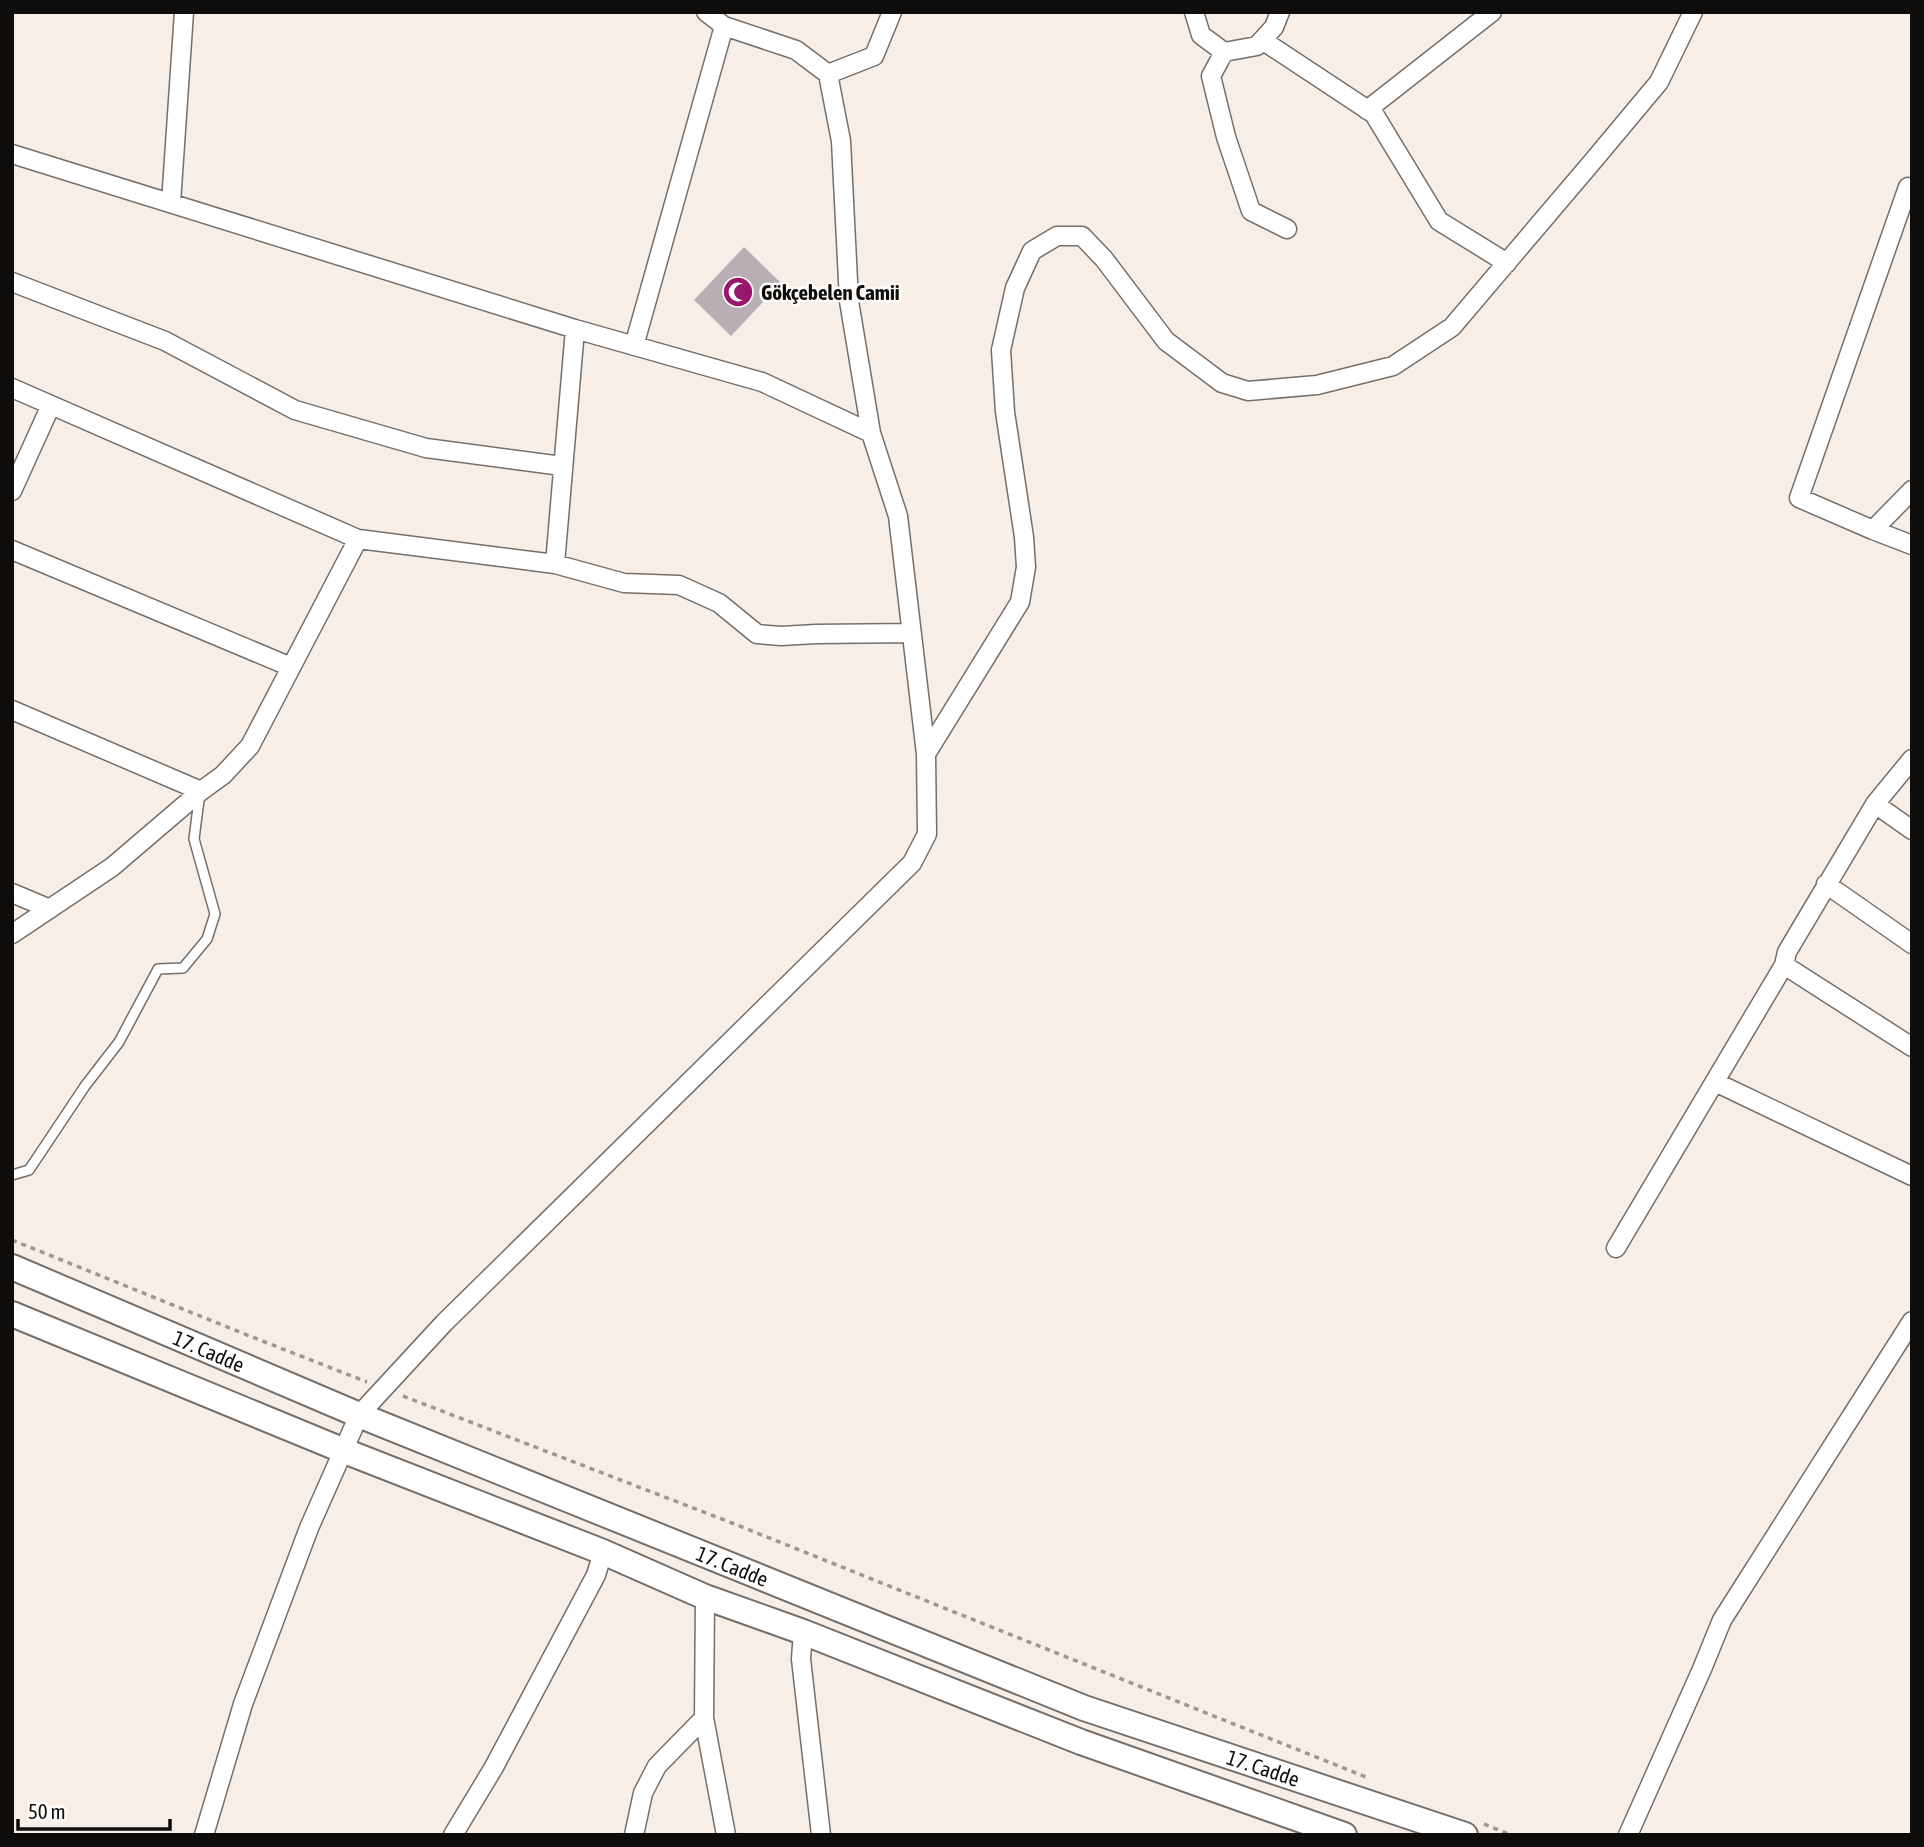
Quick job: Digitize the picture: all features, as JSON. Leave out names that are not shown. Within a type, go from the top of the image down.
[{"type":"street","points":[[171,203],[184,12]]},
{"type":"street","points":[[204,1835],[243,1704],[309,1528],[359,1415],[464,1303],[912,863],[927,834],[926,754],[898,516],[871,433],[849,301],[841,141],[828,74],[796,50],[724,26],[706,12]]},
{"type":"street","points":[[828,74],[874,56],[892,12]]},
{"type":"street","points":[[1194,12],[1201,35],[1224,52],[1257,46],[1274,27],[1280,12]]},
{"type":"street","points":[[1367,110],[1492,12]]},
{"type":"street","points":[[926,754],[1020,602],[1026,567],[1024,537],[1005,412],[1001,349],[1015,288],[1032,251],[1057,236],[1082,236],[1104,259],[1166,341],[1222,383],[1248,391],[1317,386],[1393,366],[1452,327],[1507,263],[1659,82],[1693,12]]},
{"type":"street","points":[[634,346],[724,26]]},
{"type":"street","points":[[1262,40],[1374,114],[1439,221],[1507,263]]},
{"type":"street","points":[[1224,52],[1211,76],[1226,137],[1251,211],[1287,229]]},
{"type":"street","points":[[12,154],[575,329],[762,382],[871,433]]},
{"type":"street","points":[[1910,191],[1798,498],[1912,545]]},
{"type":"street","points":[[12,282],[165,341],[295,410],[426,448],[562,466]]},
{"type":"street","points":[[555,564],[575,329]]},
{"type":"street","points":[[12,388],[358,538],[555,564],[624,583],[679,585],[719,603],[757,634],[781,636],[912,633]]},
{"type":"street","points":[[12,491],[51,405]]},
{"type":"street","points":[[1873,530],[1912,490]]},
{"type":"street","points":[[12,934],[112,867],[223,775],[250,746],[358,538]]},
{"type":"street","points":[[12,550],[291,667]]},
{"type":"street","points":[[12,710],[201,791]]},
{"type":"street","points":[[1616,1248],[1784,965],[1787,952],[1826,884],[1875,804],[1912,759]]},
{"type":"street","points":[[1875,804],[1912,830]]},
{"type":"street","points":[[1826,884],[1912,944]]},
{"type":"street","points":[[12,893],[50,909]]},
{"type":"street","points":[[1784,965],[1912,1047]]},
{"type":"street","points":[[1715,1082],[1912,1176]]},
{"type":"street","name":"17. Cadde","points":[[12,1267],[359,1415],[1084,1708],[1469,1827]]},
{"type":"street","name":"17. Cadde","points":[[12,1314],[342,1450],[603,1552],[705,1597],[803,1632],[1082,1742],[1344,1835]]},
{"type":"street","points":[[1628,1835],[1722,1619],[1912,1321]]},
{"type":"street","points":[[453,1835],[494,1767],[590,1587],[603,1552]]},
{"type":"street","points":[[705,1597],[704,1718],[726,1835]]},
{"type":"street","points":[[803,1632],[801,1659],[821,1835]]},
{"type":"street","points":[[634,1835],[643,1793],[657,1766],[704,1718]]},
{"type":"lane","points":[[12,1175],[29,1170],[85,1086],[119,1042],[158,969],[183,968],[207,939],[215,914],[194,839],[201,791]]},
{"type":"path","points":[[12,1240],[229,1328],[732,1523],[1373,1780]]},
{"type":"path","points":[[1469,1827],[1511,1835]]},
{"type":"building","name":"Gökçebelen Camii","points":[[744,247],[781,283],[731,336],[694,300]]},
{"type":"place","name":"Gökçebelen Camii","points":[[738,292]]}]
